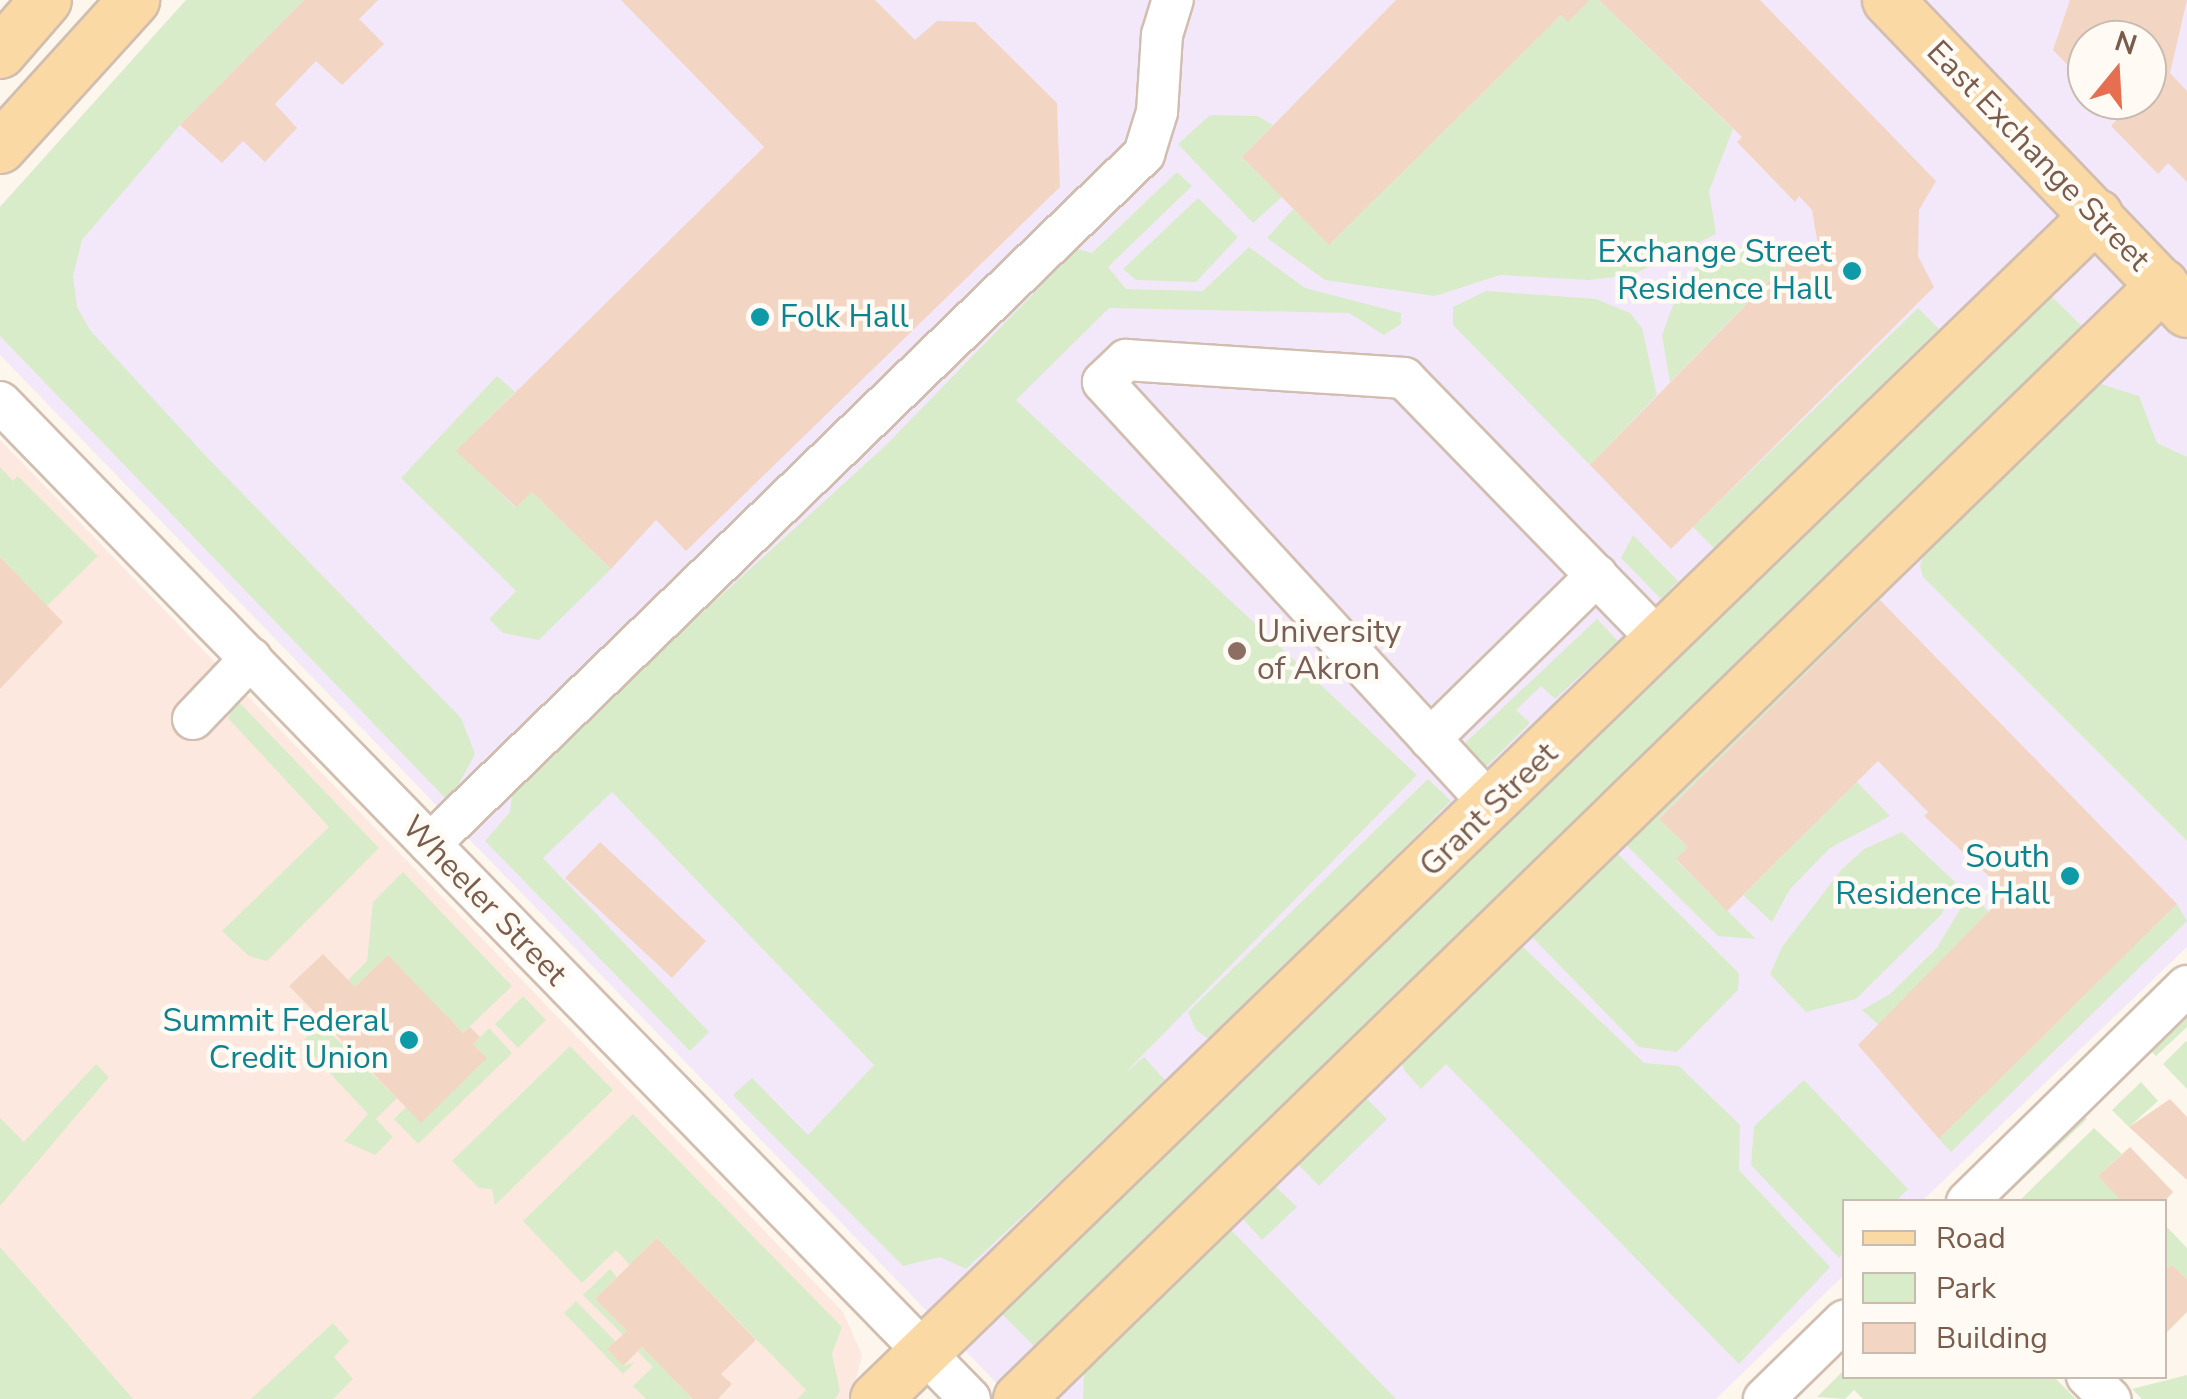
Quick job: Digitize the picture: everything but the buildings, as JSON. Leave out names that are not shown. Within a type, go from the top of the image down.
[{"type":"main road","points":[[0,53],[46,0]]},
{"type":"main road","points":[[0,148],[134,0]]},
{"type":"main road","name":"East Exchange Street","points":[[1888,0],[2175,298]]},
{"type":"main road","name":"Grant Street","points":[[876,1399],[1493,807],[2097,215]]},
{"type":"main road","points":[[1019,1399],[2175,298]]},
{"type":"street","points":[[430,844],[1144,154],[1157,112],[1162,34],[1173,0]]},
{"type":"street","points":[[1493,807],[1103,382],[1126,360],[1404,378],[1662,643]]},
{"type":"street","name":"Wheeler Street","points":[[0,402],[970,1399]]},
{"type":"street","points":[[1430,739],[1597,575]]},
{"type":"street","points":[[192,719],[251,658]]},
{"type":"street","points":[[1971,1199],[2187,986]]},
{"type":"street","points":[[1764,1399],[1842,1323]]},
{"type":"street","points":[[2090,1379],[2110,1399]]},
{"type":"shaded area","name":"University of Akron","points":[[186,0],[2187,0],[2187,947],[1924,1199],[1842,1199],[1842,1277],[1716,1399],[1012,1399],[0,355],[0,207]]},
{"type":"shaded area","points":[[0,440],[843,1312],[862,1355],[851,1399],[0,1399]]},
{"type":"green space","points":[[186,0],[304,0],[180,125],[82,240],[73,276],[77,307],[90,330],[203,453],[461,718],[475,754],[449,802],[0,336],[0,207]]},
{"type":"green space","points":[[1590,0],[1599,0],[1733,129],[1709,191],[1716,234],[1632,275],[1588,280],[1500,275],[1435,296],[1325,280],[1267,238],[1293,209],[1330,244],[1561,15],[1569,21]]},
{"type":"green space","points":[[1210,115],[1258,116],[1273,125],[1242,157],[1282,197],[1253,223],[1178,144]]},
{"type":"green space","points":[[1177,172],[1192,186],[1108,267],[1126,289],[1203,291],[1249,247],[1305,288],[1401,313],[1401,324],[1384,335],[1349,313],[1109,308],[1016,400],[1417,775],[1125,1073],[1144,1057],[1165,1080],[1058,1183],[966,1269],[940,1257],[903,1266],[733,1095],[752,1078],[808,1135],[874,1065],[612,792],[543,858],[709,1032],[690,1051],[485,841],[510,812],[512,795],[588,717],[886,445],[1077,249],[1092,253]]},
{"type":"green space","points":[[1198,198],[1238,237],[1196,282],[1136,280],[1123,269]]},
{"type":"green space","points":[[1740,248],[1794,255],[1670,382],[1662,335],[1681,284],[1700,263]]},
{"type":"green space","points":[[1486,291],[1596,299],[1630,313],[1642,328],[1657,395],[1590,465],[1453,325],[1453,307]]},
{"type":"green space","points":[[2048,293],[2085,329],[1035,1347],[997,1309]]},
{"type":"green space","points":[[1918,308],[1939,329],[1714,548],[1693,527]]},
{"type":"green space","points":[[497,376],[515,392],[457,451],[515,507],[532,492],[611,569],[539,640],[503,633],[489,619],[516,591],[401,478]]},
{"type":"green space","points":[[2101,384],[2139,396],[2157,443],[2187,457],[2187,841],[1923,577],[1920,566],[1927,544]]},
{"type":"green space","points":[[0,467],[13,481],[18,476],[98,556],[47,606],[0,557]]},
{"type":"green space","points":[[1633,535],[1678,581],[1661,599],[1621,558]]},
{"type":"green space","points":[[1874,593],[1880,600],[1659,819],[1688,847],[1676,860],[1756,939],[1718,936],[1626,845]]},
{"type":"green space","points":[[1597,619],[1618,641],[1555,699],[1541,686],[1516,710],[1530,723],[1486,767],[1463,745]]},
{"type":"green space","points":[[236,699],[379,848],[267,961],[249,956],[222,931],[329,827],[228,718]]},
{"type":"green space","points":[[1428,779],[1451,801],[1210,1040],[1196,1030],[1188,1012]]},
{"type":"green space","points":[[1857,782],[1890,816],[1830,848],[1790,889],[1772,922],[1743,895]]},
{"type":"green space","points":[[1902,832],[1955,882],[1942,914],[1856,999],[1806,1012],[1770,974],[1782,947],[1842,869],[1864,849]]},
{"type":"green space","points":[[1617,853],[1739,973],[1738,990],[1677,1052],[1639,1047],[1532,937]]},
{"type":"green space","points":[[403,872],[512,986],[463,1033],[388,956],[355,987],[348,980],[367,961],[373,902]]},
{"type":"green space","points":[[1970,893],[1989,912],[1879,1025],[1862,1010],[1890,994],[1936,949]]},
{"type":"green space","points":[[2177,904],[2187,921],[1951,1152],[1939,1139]]},
{"type":"green space","points":[[1523,947],[1644,1063],[1679,1066],[1740,1125],[1739,1170],[1830,1267],[1739,1364],[1446,1064],[1421,1089],[1404,1070],[1402,1063]]},
{"type":"green space","points":[[523,996],[546,1020],[518,1048],[495,1024]]},
{"type":"green space","points":[[2187,1015],[2187,1027],[2156,1056],[2150,1050]]},
{"type":"green space","points":[[319,1022],[397,1098],[376,1119],[393,1137],[375,1155],[344,1141],[368,1114],[302,1043]]},
{"type":"green space","points":[[489,1028],[512,1053],[418,1144],[394,1119],[406,1107],[421,1122],[486,1057],[473,1044]]},
{"type":"green space","points":[[2187,1042],[2187,1089],[2163,1064]]},
{"type":"green space","points":[[570,1046],[613,1090],[495,1205],[492,1189],[479,1188],[452,1161]]},
{"type":"green space","points":[[96,1064],[109,1077],[0,1206],[0,1118],[24,1142]]},
{"type":"green space","points":[[1804,1080],[1908,1189],[1898,1199],[1842,1199],[1839,1258],[1751,1165],[1754,1126]]},
{"type":"green space","points":[[2141,1082],[2158,1101],[2129,1127],[2112,1110]]},
{"type":"green space","points":[[1367,1099],[1387,1119],[1319,1186],[1298,1164]]},
{"type":"green space","points":[[633,1114],[842,1327],[832,1354],[840,1391],[835,1399],[797,1399],[806,1390],[657,1238],[630,1265],[616,1250],[582,1283],[523,1221]]},
{"type":"green space","points":[[2082,1114],[2087,1119],[2002,1199],[1993,1199]]},
{"type":"green space","points":[[2094,1128],[2122,1154],[2098,1176],[2120,1199],[2021,1199]]},
{"type":"green space","points":[[1276,1187],[1297,1207],[1262,1240],[1243,1219]]},
{"type":"green space","points":[[2167,1227],[2187,1248],[2187,1279],[2172,1265],[2167,1270]]},
{"type":"green space","points":[[1231,1230],[1396,1399],[1083,1399],[1084,1374]]},
{"type":"green space","points":[[0,1247],[30,1281],[133,1399],[0,1399]]},
{"type":"green space","points":[[610,1269],[617,1277],[595,1299],[627,1331],[623,1335],[583,1295]]},
{"type":"green space","points":[[576,1301],[616,1342],[608,1350],[623,1366],[635,1362],[623,1374],[564,1313]]},
{"type":"green space","points":[[333,1323],[349,1341],[334,1357],[353,1379],[333,1399],[251,1399]]},
{"type":"green space","points":[[642,1347],[693,1399],[646,1399],[633,1386],[653,1367],[638,1352]]},
{"type":"green space","points":[[1842,1372],[1842,1379],[2056,1379],[2076,1399],[1863,1399],[1854,1390],[1845,1399],[1817,1397]]},
{"type":"green space","points":[[2187,1375],[2187,1399],[2142,1399],[2132,1389]]},
{"type":"place","name":"Exchange Street Residence Hall","points":[[1852,271]]},
{"type":"place","name":"Folk Hall","points":[[760,317]]},
{"type":"place","name":"University of Akron","points":[[1237,651]]},
{"type":"place","name":"South Residence Hall","points":[[2070,876]]},
{"type":"place","name":"Summit Federal Credit Union","points":[[409,1040]]}]
